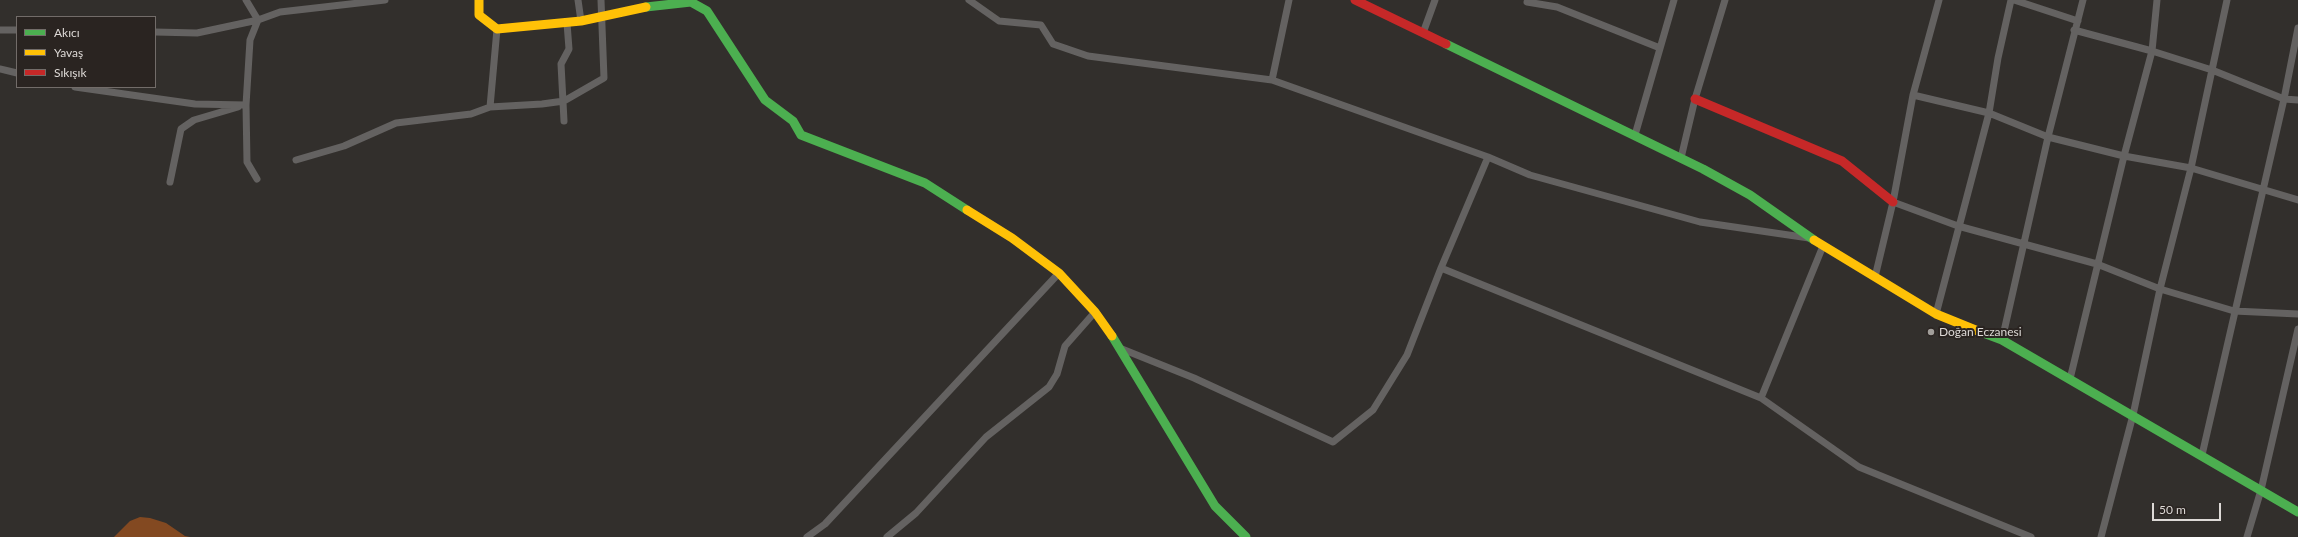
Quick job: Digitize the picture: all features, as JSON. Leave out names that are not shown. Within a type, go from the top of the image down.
[{"type":"street","points":[[246,0],[258,20]]},
{"type":"street","points":[[156,32],[197,33],[258,20],[280,12],[385,0]]},
{"type":"street","points":[[479,0],[479,15],[497,29],[581,21],[658,2],[690,2],[708,11],[765,100],[793,121],[801,135],[924,183],[1012,238],[1059,274],[1095,312],[1122,349],[1215,506],[1246,537]]},
{"type":"street","points":[[578,0],[581,21]]},
{"type":"street","points":[[296,160],[344,146],[396,123],[471,114],[490,107],[564,101],[604,78],[603,16],[601,0]]},
{"type":"street","points":[[969,0],[999,21],[1041,25],[1053,44],[1088,56],[1272,80],[1488,157],[1530,175],[1700,222],[1814,239]]},
{"type":"street","points":[[1272,80],[1289,0]]},
{"type":"street","points":[[1355,0],[1635,135],[1750,195],[1823,246],[1936,314],[2002,340],[2298,512]]},
{"type":"street","points":[[1424,33],[1435,0]]},
{"type":"street","points":[[1635,135],[1674,0]]},
{"type":"street","points":[[1681,158],[1695,99],[1725,0]]},
{"type":"street","points":[[1875,276],[1894,202],[1913,95],[1939,0]]},
{"type":"street","points":[[1936,314],[1988,113],[1998,58],[2012,0],[2078,21]]},
{"type":"street","points":[[2002,340],[2025,245],[2048,138],[2074,30],[2078,21],[2083,0]]},
{"type":"street","points":[[2070,379],[2124,156],[2152,51],[2157,0]]},
{"type":"street","points":[[2101,537],[2132,415],[2160,289],[2190,168],[2227,0]]},
{"type":"street","points":[[1527,2],[1558,4],[1660,48]]},
{"type":"street","points":[[257,179],[247,162],[246,105],[250,40],[258,20]]},
{"type":"street","points":[[564,121],[561,64],[569,49],[567,23]]},
{"type":"street","points":[[2202,455],[2284,99],[2298,28]]},
{"type":"street","points":[[490,107],[497,29]]},
{"type":"street","points":[[0,30],[16,30]]},
{"type":"street","points":[[2074,30],[2152,51],[2212,70],[2284,99],[2298,100]]},
{"type":"street","points":[[0,69],[16,73]]},
{"type":"street","points":[[82,88],[194,104],[246,105]]},
{"type":"street","points":[[1913,95],[1988,113],[2048,138],[2124,156],[2190,168],[2298,200]]},
{"type":"street","points":[[1695,99],[1842,161],[1894,202],[1958,226],[2097,264],[2160,289],[2234,311],[2298,314]]},
{"type":"street","points":[[170,182],[181,129],[194,120],[246,105]]},
{"type":"street","points":[[1122,349],[1194,378],[1332,442],[1373,410],[1407,355],[1441,268],[1488,157]]},
{"type":"street","points":[[1761,398],[1823,246]]},
{"type":"street","points":[[1441,268],[1761,398],[1859,467],[2031,537]]},
{"type":"street","points":[[807,537],[825,524],[1059,274]]},
{"type":"street","points":[[886,537],[916,513],[986,437],[1049,387],[1057,374],[1065,346],[1095,312]]},
{"type":"street","points":[[2248,537],[2261,490],[2298,329]]},
{"type":"shaded area","points":[[140,517],[150,518],[166,523],[185,536],[190,537],[114,537],[130,521]]},
{"type":"traffic: fast","points":[[646,7],[691,2],[707,11],[765,100],[793,121],[801,135],[925,183],[967,210]]},
{"type":"traffic: fast","points":[[1446,44],[1703,169],[1750,195],[1814,240]]},
{"type":"traffic: fast","points":[[1978,331],[2002,340],[2298,512]]},
{"type":"traffic: fast","points":[[1112,336],[1215,506],[1246,537]]},
{"type":"traffic: slow","points":[[479,0],[479,15],[497,29],[581,21],[646,7]]},
{"type":"traffic: slow","points":[[967,210],[1012,238],[1059,273],[1095,312],[1112,336]]},
{"type":"traffic: slow","points":[[1814,240],[1936,314],[1978,331]]},
{"type":"traffic: jam","points":[[1355,0],[1446,44]]},
{"type":"traffic: jam","points":[[1695,99],[1842,161],[1893,202]]},
{"type":"place","name":"Doğan Eczanesi","points":[[1931,332]]}]
